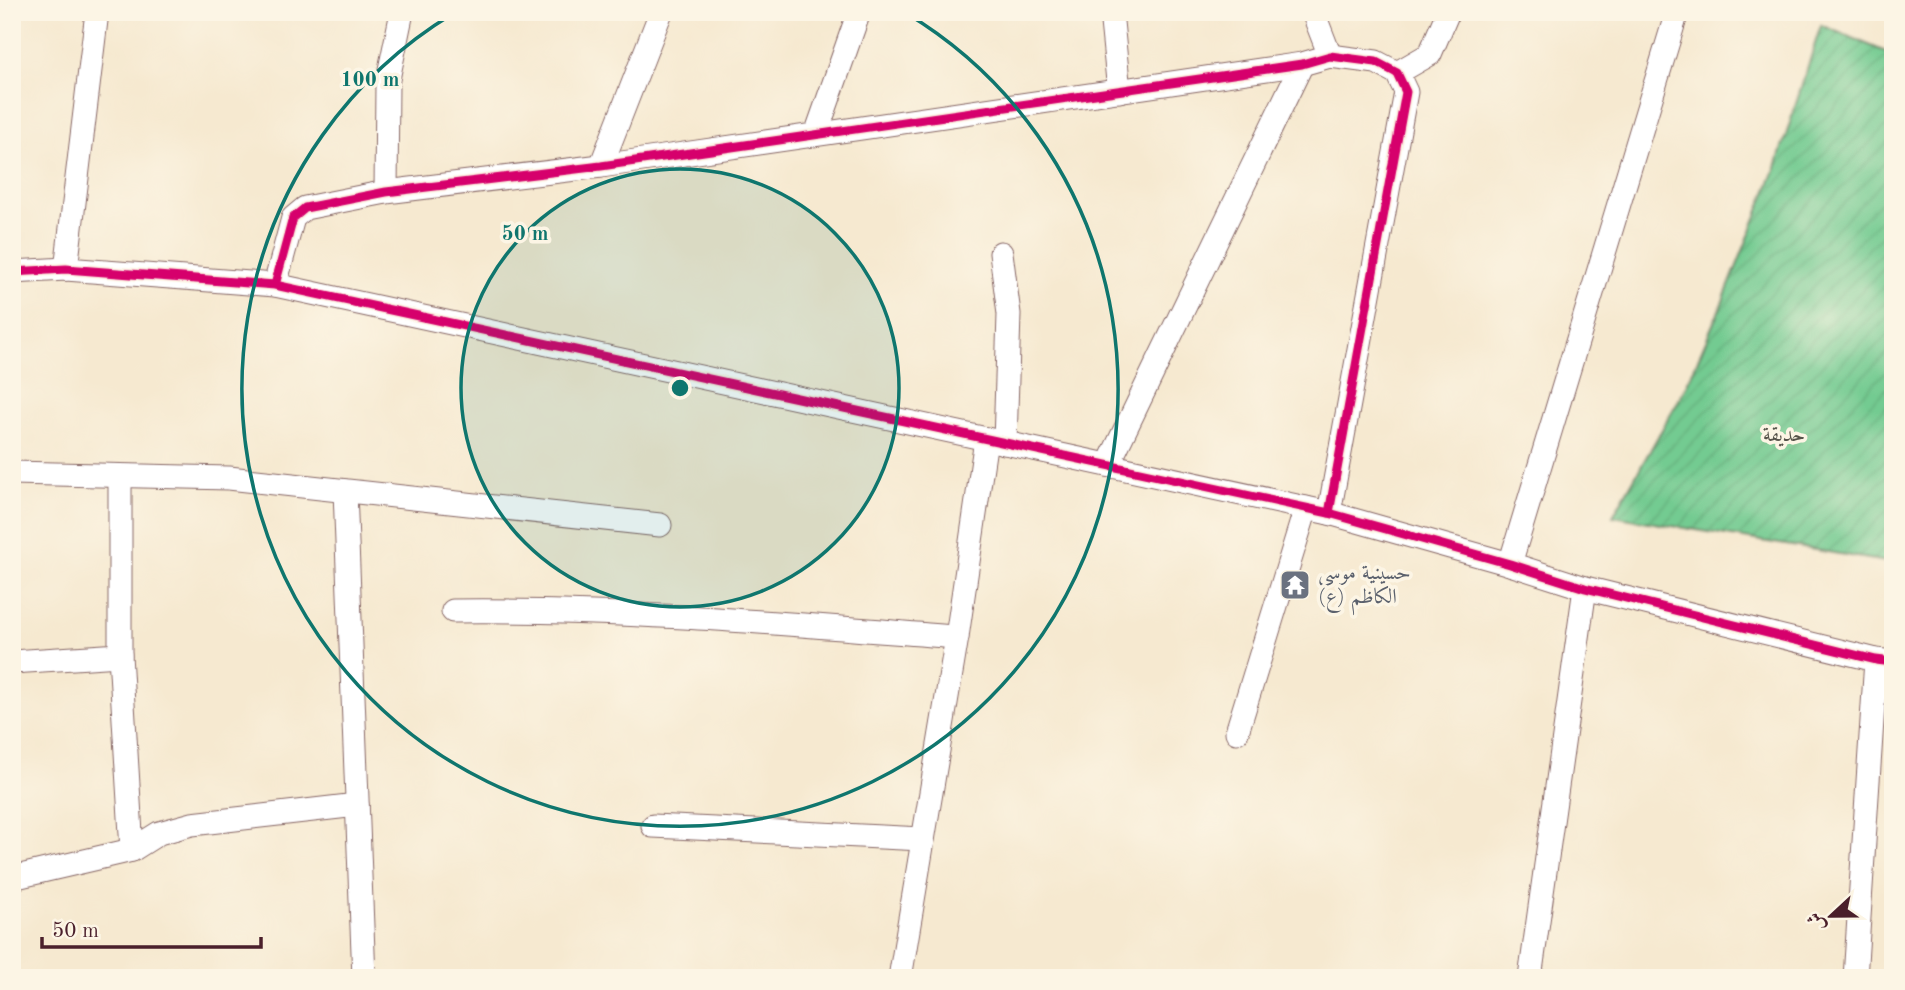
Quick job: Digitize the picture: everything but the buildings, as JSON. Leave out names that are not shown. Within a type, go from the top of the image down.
[{"type":"street","points":[[66,269],[97,12]]},
{"type":"street","points":[[386,192],[387,83],[402,12]]},
{"type":"street","points":[[601,166],[661,12]]},
{"type":"street","points":[[816,134],[859,12]]},
{"type":"street","points":[[1111,12],[1119,91]]},
{"type":"street","points":[[1314,12],[1330,56]]},
{"type":"street","points":[[1397,73],[1430,54],[1448,12]]},
{"type":"street","points":[[1510,564],[1677,12]]},
{"type":"street","points":[[275,285],[293,218],[305,208],[386,192],[601,166],[1302,64],[1330,56],[1377,62],[1397,73],[1406,92],[1318,510],[1237,732]]},
{"type":"street","points":[[1108,465],[1302,64]]},
{"type":"street","points":[[900,978],[957,637],[996,441],[1009,314],[1001,253]]},
{"type":"street","points":[[12,272],[66,269],[275,285],[1318,510],[1586,588],[1884,661],[1855,978]]},
{"type":"street","points":[[12,473],[229,478],[660,525]]},
{"type":"street","points":[[120,476],[120,655],[132,850]]},
{"type":"street","points":[[345,491],[364,978]]},
{"type":"street","points":[[1530,978],[1586,588]]},
{"type":"street","points":[[453,611],[512,610],[724,619],[957,637]]},
{"type":"street","points":[[12,662],[120,655]]},
{"type":"street","points":[[12,878],[132,850],[159,833],[192,824],[357,805]]},
{"type":"street","points":[[653,826],[923,839]]},
{"type":"green space","name":"حديقة","points":[[1821,25],[1893,55],[1893,563],[1613,516],[1686,387],[1723,301],[1775,170]]},
{"type":"cycle path","points":[[275,285],[293,218],[305,208],[386,192],[601,166],[1302,64],[1330,56],[1376,62],[1397,73],[1406,92],[1329,513]]},
{"type":"cycle path","points":[[12,272],[66,269],[275,285],[1329,513],[1585,588],[1893,662]]},
{"type":"place","name":"حسينية موسى الكاظم (ع)","points":[[1295,585]]}]
